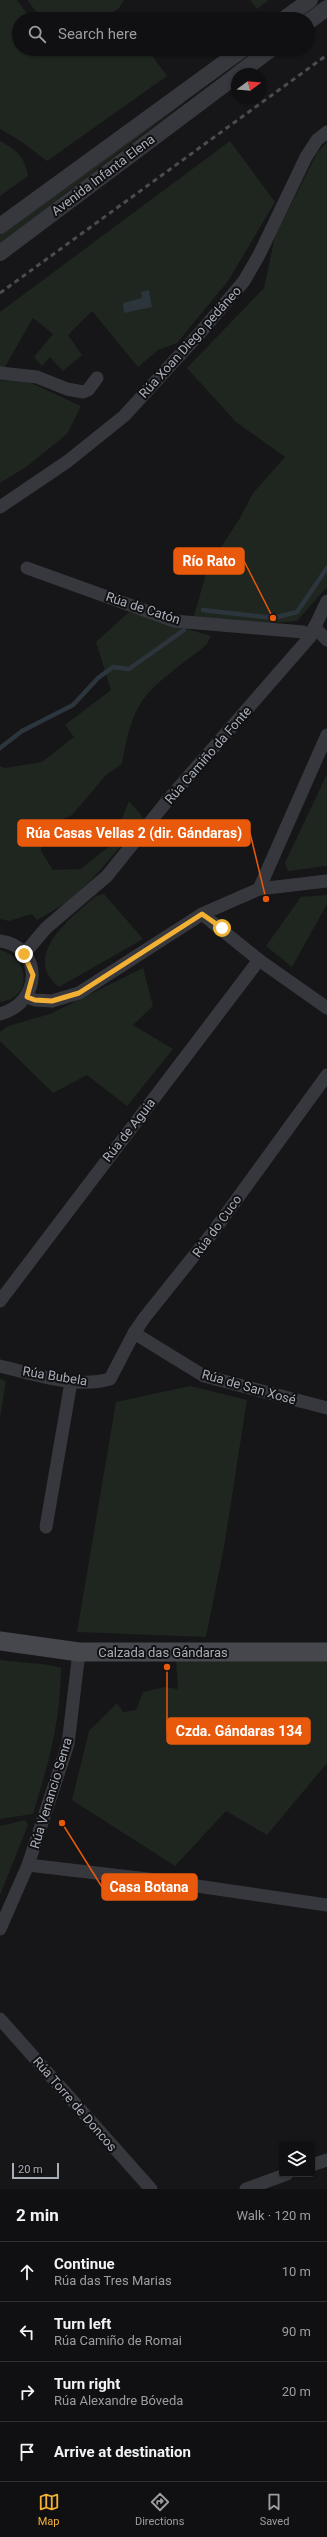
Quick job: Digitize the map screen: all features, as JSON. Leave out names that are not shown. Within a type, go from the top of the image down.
[{"type":"main road","name":"Calzada das Gándaras","points":[[0,1641],[79,1652],[327,1652]]},
{"type":"street","points":[[294,12],[310,0]]},
{"type":"street","points":[[315,17],[327,8]]},
{"type":"street","name":"Avenida Infanta Elena","points":[[0,226],[234,56]]},
{"type":"street","name":"Avenida Infanta Elena","points":[[245,68],[262,56]]},
{"type":"street","name":"Avenida Infanta Elena","points":[[0,253],[231,79]]},
{"type":"street","points":[[195,85],[207,97]]},
{"type":"street","name":"Rúa Xoan Diego pedáneo","points":[[0,508],[68,461],[124,416],[199,334],[244,281],[306,156],[317,140],[327,132]]},
{"type":"street","points":[[0,373],[37,377],[67,389],[83,392],[88,390],[97,378]]},
{"type":"street","name":"Rúa de Catón","points":[[27,568],[174,621],[304,632],[314,628]]},
{"type":"street","points":[[327,601],[314,628],[327,640]]},
{"type":"street","name":"Rúa Camiño da Fonte","points":[[24,954],[46,928],[107,876],[167,801],[314,628]]},
{"type":"street","points":[[259,889],[323,752],[327,735]]},
{"type":"street","points":[[27,997],[35,1000],[52,1001],[79,993],[202,914],[259,889],[327,881]]},
{"type":"street","points":[[202,914],[260,960],[327,1008]]},
{"type":"street","points":[[0,941],[12,944],[24,954],[33,975],[27,997],[6,1012],[0,1021]]},
{"type":"street","name":"Rúa de Aguia","points":[[0,1300],[260,960]]},
{"type":"street","name":"Rúa do Cuco","points":[[110,1379],[134,1333],[208,1238],[327,1075]]},
{"type":"street","name":"Rúa de San Xosé","points":[[134,1333],[204,1376],[327,1408]]},
{"type":"street","name":"Rúa Bubela","points":[[0,1366],[71,1382],[97,1382],[110,1379]]},
{"type":"street","points":[[46,1527],[71,1382]]},
{"type":"street","name":"Rúa Venancio Senra","points":[[0,1929],[28,1865],[68,1744],[79,1652]]},
{"type":"street","points":[[28,1865],[156,1880],[327,1905]]},
{"type":"street","name":"Rúa Torre de Doncos","points":[[0,2019],[151,2189]]},
{"type":"street","points":[[315,2164],[327,2160]]},
{"type":"street","points":[[246,2189],[279,2177]]},
{"type":"shaded area","points":[[0,0],[17,0],[26,12],[12,12],[12,56],[152,56],[167,76],[47,161],[19,140],[0,129]]},
{"type":"shaded area","points":[[27,0],[124,0],[119,8],[114,12],[36,12]]},
{"type":"shaded area","points":[[250,0],[269,0],[257,9]]},
{"type":"shaded area","points":[[182,99],[185,102],[0,243],[0,235]]},
{"type":"shaded area","points":[[0,141],[16,151],[22,159],[28,176],[0,196]]},
{"type":"shaded area","points":[[230,141],[275,202],[228,281],[177,343],[158,350],[138,367],[92,311],[68,335],[82,355],[63,371],[50,357],[42,366],[34,357],[53,334],[33,318],[5,367],[0,367],[0,312]]},
{"type":"shaded area","points":[[327,142],[327,587],[297,621],[247,625],[193,619],[208,567],[240,518],[253,493],[285,457],[236,422],[187,368],[264,288],[275,236],[317,153]]},
{"type":"shaded area","points":[[149,290],[152,307],[124,313],[123,303],[142,298],[141,292]]},
{"type":"shaded area","points":[[0,380],[29,382],[81,406],[67,434],[26,467],[0,483]]},
{"type":"shaded area","points":[[129,612],[211,636],[206,645],[159,682],[143,699],[130,728],[122,764],[107,774],[72,815],[42,829],[41,851],[53,870],[81,869],[111,845],[129,801],[144,819],[94,877],[68,902],[37,920],[32,914],[9,921],[0,919],[0,766],[5,768],[42,762],[74,737],[65,725],[111,690],[96,642]]},
{"type":"shaded area","points":[[327,774],[327,866],[288,871],[285,863]]},
{"type":"shaded area","points":[[104,894],[143,939],[59,987],[48,975],[45,962],[48,949],[54,937],[75,914],[96,896]]},
{"type":"shaded area","points":[[327,895],[327,904],[292,967],[266,946],[301,897]]},
{"type":"shaded area","points":[[0,950],[10,954],[17,961],[22,969],[24,978],[18,993],[11,999],[0,1002]]},
{"type":"shaded area","points":[[143,968],[153,1006],[133,1025],[173,1049],[127,1106],[87,1075],[53,1093],[0,1041],[0,1032],[8,1026],[50,1014]]},
{"type":"shaded area","points":[[0,1379],[6,1381],[0,1418]]},
{"type":"shaded area","points":[[190,1386],[247,1400],[224,1547],[206,1637],[77,1632],[116,1402]]},
{"type":"shaded area","points":[[0,1660],[50,1665],[61,1668],[58,1707],[53,1742],[33,1814],[0,1819]]},
{"type":"shaded area","points":[[176,1660],[327,1661],[327,1763],[267,1835],[226,1811],[175,1866],[72,1800],[89,1731],[117,1703],[123,1712],[136,1710],[143,1692],[165,1687],[178,1689]]},
{"type":"shaded area","points":[[25,1820],[28,1825],[0,1895],[0,1826]]},
{"type":"waterway","points":[[203,610],[273,618],[297,612],[327,568]]},
{"type":"waterway","points":[[0,748],[22,731],[73,705],[98,678],[113,667],[129,669],[184,630]]},
{"type":"railway","points":[[0,293],[327,55]]},
{"type":"place","name":"Río Rato","points":[[273,618]]},
{"type":"place","name":"Rúa Casas Vellas 2 (dir. Gándaras)","points":[[266,899]]},
{"type":"place","name":"Czda. Gándaras 134","points":[[167,1667]]},
{"type":"place","name":"Casa Botana","points":[[62,1823]]},
{"type":"route","points":[[24,954],[29,960],[33,975],[31,990],[27,997],[35,1000],[52,1001],[79,993],[202,914],[222,928]]}]
